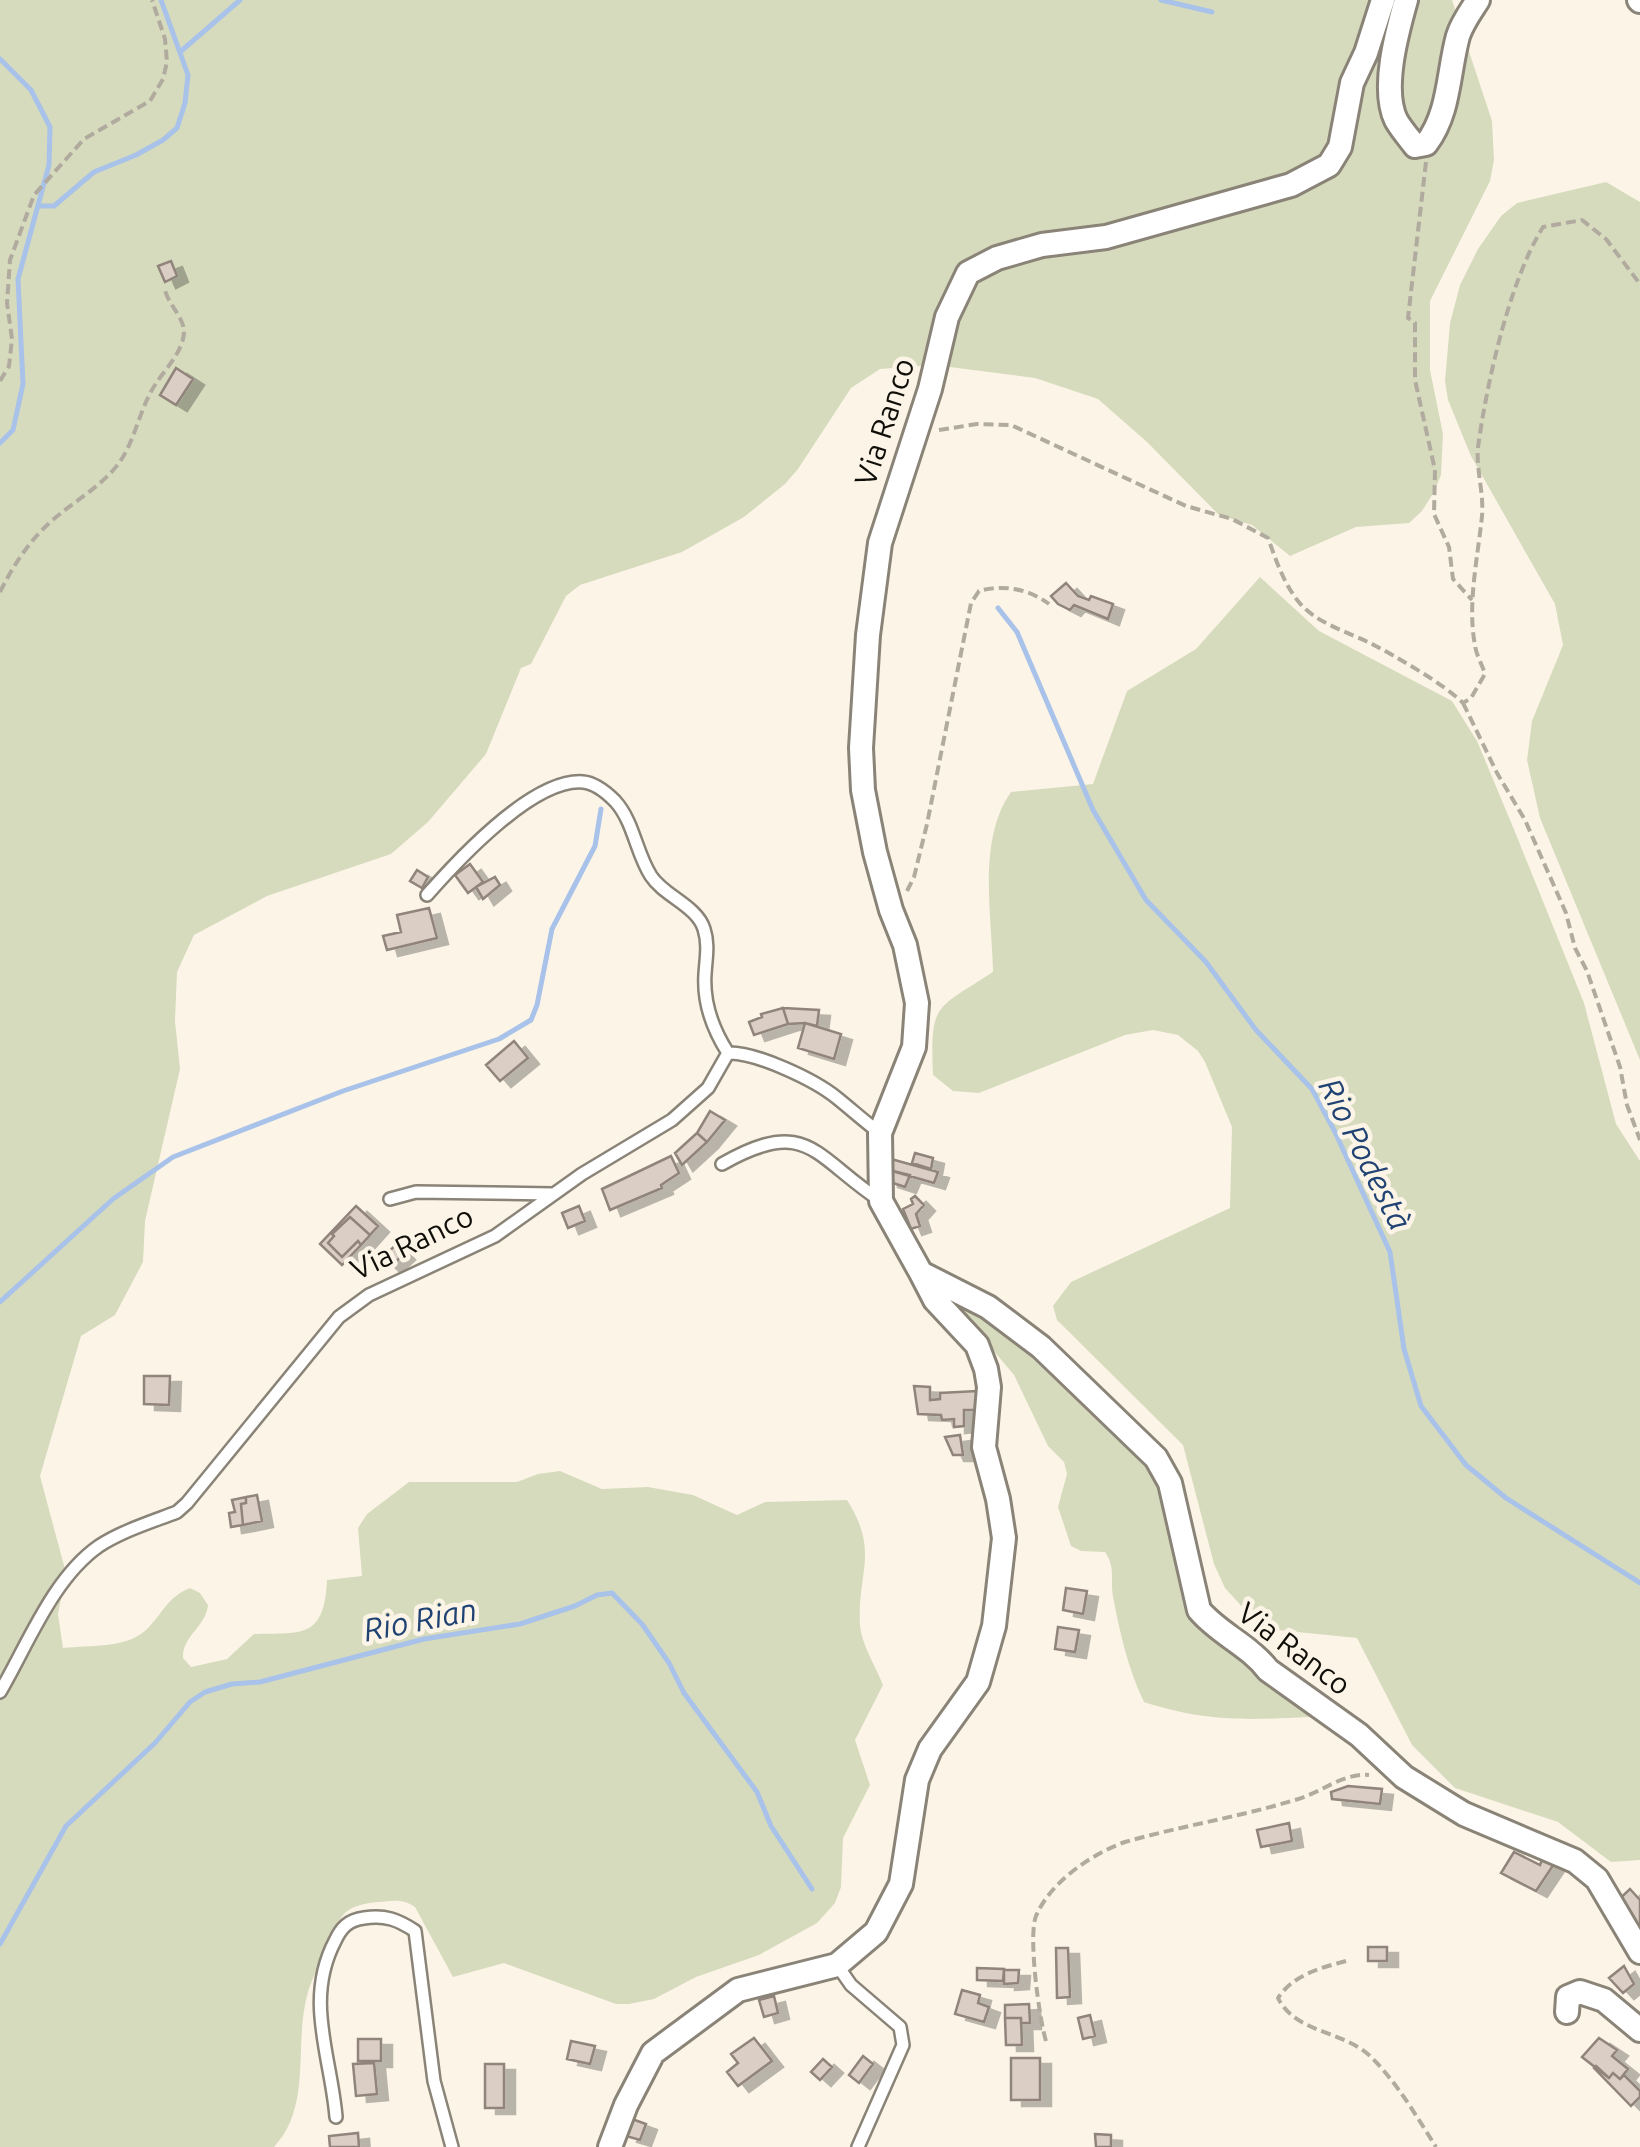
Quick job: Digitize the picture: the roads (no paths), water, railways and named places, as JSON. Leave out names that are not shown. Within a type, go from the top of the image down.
[{"type":"street","name":"Via Ranco","points":[[1383,0],[1352,83],[1340,146],[1328,165],[1291,185],[1106,238],[1042,244],[998,258],[968,273],[947,317],[930,390],[880,542],[868,636],[863,790],[917,1003],[914,1048],[880,1133],[881,1201],[921,1273],[988,1306],[1041,1347],[1156,1458],[1170,1483],[1199,1610],[1212,1625],[1257,1654],[1268,1670],[1359,1734],[1404,1778],[1464,1814],[1575,1861],[1597,1879],[1640,1952]]},
{"type":"street","points":[[1406,0],[1394,45],[1390,94],[1394,118],[1416,146],[1426,144],[1433,135],[1443,110],[1459,33],[1478,0]]},
{"type":"street","points":[[610,2147],[626,2104],[652,2054],[738,1990],[837,1964],[876,1932],[901,1884],[917,1780],[930,1749],[978,1682],[994,1626],[1004,1538],[984,1446],[986,1369],[977,1344],[936,1300],[921,1273]]},
{"type":"street","points":[[1568,2012],[1568,1997],[1580,1992],[1604,2000],[1640,2030]]},
{"type":"lane","points":[[426,896],[488,830],[522,806],[568,783],[590,784],[612,798],[624,812],[653,879],[703,923],[710,1020],[728,1053],[741,1052],[813,1083],[880,1133]]},
{"type":"lane","name":"Via Ranco","points":[[0,1692],[58,1587],[100,1546],[177,1512],[187,1503],[339,1317],[368,1295],[496,1236],[553,1194],[672,1120],[708,1088],[728,1053]]},
{"type":"lane","points":[[722,1164],[762,1144],[810,1146],[881,1201]]},
{"type":"lane","points":[[390,1199],[416,1192],[553,1194]]},
{"type":"lane","points":[[336,2118],[331,2072],[319,2024],[322,1972],[342,1927],[355,1919],[396,1918],[415,1930],[434,2081],[452,2147]]},
{"type":"lane","points":[[837,1964],[851,1985],[900,2027],[903,2044],[858,2147]]},
{"type":"waterway","points":[[39,206],[54,206],[94,172],[136,155],[177,128],[188,75],[161,0]]},
{"type":"waterway","points":[[180,52],[240,0]]},
{"type":"waterway","points":[[1161,0],[1212,12]]},
{"type":"waterway","points":[[0,59],[31,90],[50,127],[49,165],[18,279],[23,384],[13,430],[0,443]]},
{"type":"waterway","name":"Rio Podestà","points":[[998,608],[1017,632],[1093,810],[1146,900],[1206,962],[1256,1030],[1312,1089],[1335,1132],[1390,1252],[1404,1349],[1421,1406],[1466,1465],[1506,1498],[1640,1583]]},
{"type":"waterway","points":[[0,1302],[113,1199],[173,1157],[343,1091],[499,1039],[531,1020],[552,929],[595,846],[601,809]]},
{"type":"waterway","name":"Rio Rian","points":[[0,1944],[66,1826],[155,1743],[190,1702],[205,1692],[232,1684],[260,1682],[424,1639],[520,1624],[612,1593],[642,1624],[684,1693],[757,1792],[771,1826],[812,1889]]}]
